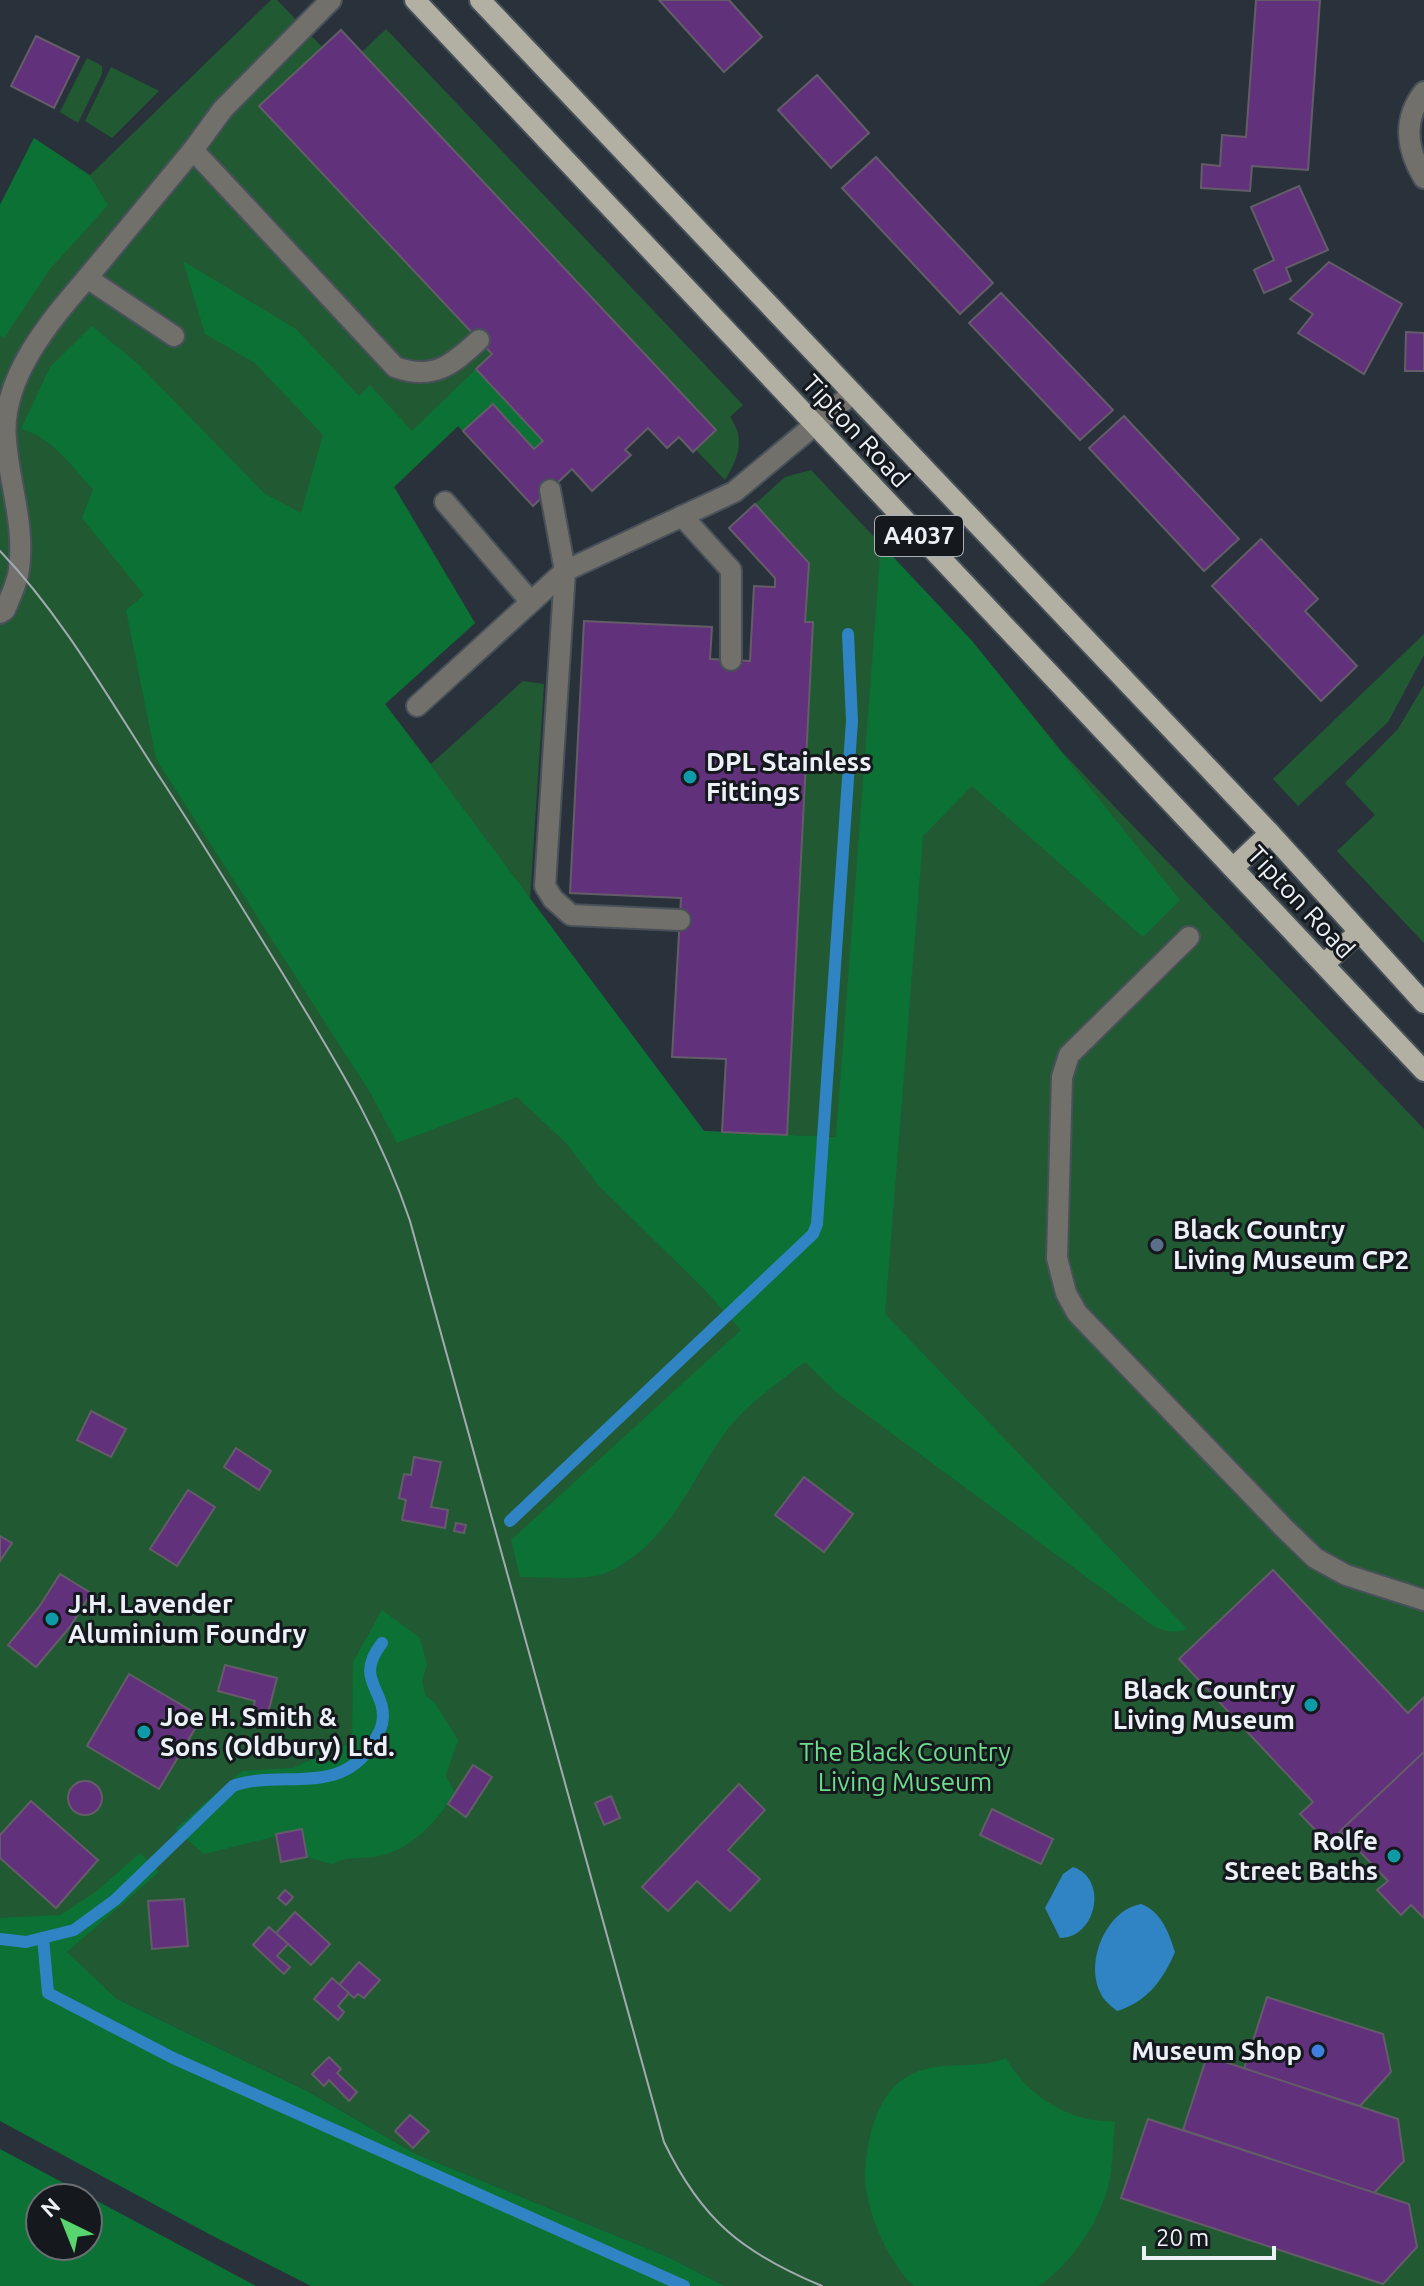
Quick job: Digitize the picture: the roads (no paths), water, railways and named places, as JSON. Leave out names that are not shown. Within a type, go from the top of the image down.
[{"type":"main road","name":"Tipton Road","points":[[415,0],[1424,1071]]},
{"type":"main road","name":"Tipton Road","points":[[480,0],[1270,833],[1424,1003]]},
{"type":"main road","points":[[1233,868],[1270,833]]},
{"type":"main road","points":[[1324,964],[1359,932]]},
{"type":"street","points":[[0,613],[5,610],[19,572],[21,535],[5,438],[6,397],[63,305],[193,150],[223,109],[331,0]]},
{"type":"street","points":[[1424,92],[1411,115],[1408,138],[1413,160],[1424,178]]},
{"type":"street","points":[[193,150],[395,367],[411,373],[439,369],[456,362],[479,340]]},
{"type":"street","points":[[87,278],[174,336]]},
{"type":"street","points":[[417,706],[565,571],[734,492],[853,393]]},
{"type":"street","points":[[550,490],[565,571],[545,886],[553,899],[571,915],[680,920]]},
{"type":"street","points":[[445,502],[531,602]]},
{"type":"street","points":[[682,516],[731,570],[731,660]]},
{"type":"street","points":[[1189,937],[1069,1055],[1062,1077],[1057,1258],[1066,1293],[1077,1313],[1315,1558],[1365,1583],[1424,1600]]},
{"type":"water","points":[[1073,1867],[1084,1873],[1091,1883],[1094,1907],[1082,1929],[1060,1938],[1045,1908],[1063,1874]]},
{"type":"water","points":[[1141,1904],[1159,1917],[1175,1952],[1153,1989],[1137,2002],[1117,2011],[1100,1992],[1095,1966],[1097,1952],[1109,1926],[1118,1916]]},
{"type":"waterway","points":[[510,1521],[813,1234],[817,1224],[852,721],[848,634]]},
{"type":"waterway","points":[[0,1939],[26,1942],[74,1930],[115,1900],[233,1786],[251,1781],[325,1777],[358,1762],[371,1746],[382,1724],[381,1702],[370,1667],[382,1643]]},
{"type":"waterway","points":[[43,1938],[48,1993],[173,2058],[684,2286]]},
{"type":"tram line","points":[[0,551],[45,604],[105,690],[286,979],[371,1126],[410,1221],[664,2142],[694,2193],[728,2231],[769,2261],[822,2286]]},
{"type":"place","name":"DPL Stainless Fittings","points":[[690,777]]},
{"type":"place","name":"Black Country Living Museum CP2","points":[[1157,1245]]},
{"type":"place","name":"J.H. Lavender Aluminium Foundry","points":[[52,1619]]},
{"type":"place","name":"Black Country Living Museum","points":[[1311,1705]]},
{"type":"place","name":"Joe H. Smith & Sons (Oldbury) Ltd.","points":[[144,1732]]},
{"type":"place","name":"Rolfe Street Baths","points":[[1394,1856]]},
{"type":"place","name":"Museum Shop","points":[[1318,2051]]},
{"type":"park label","name":"The Black Country Living Museum","points":[[905,1767]]}]
